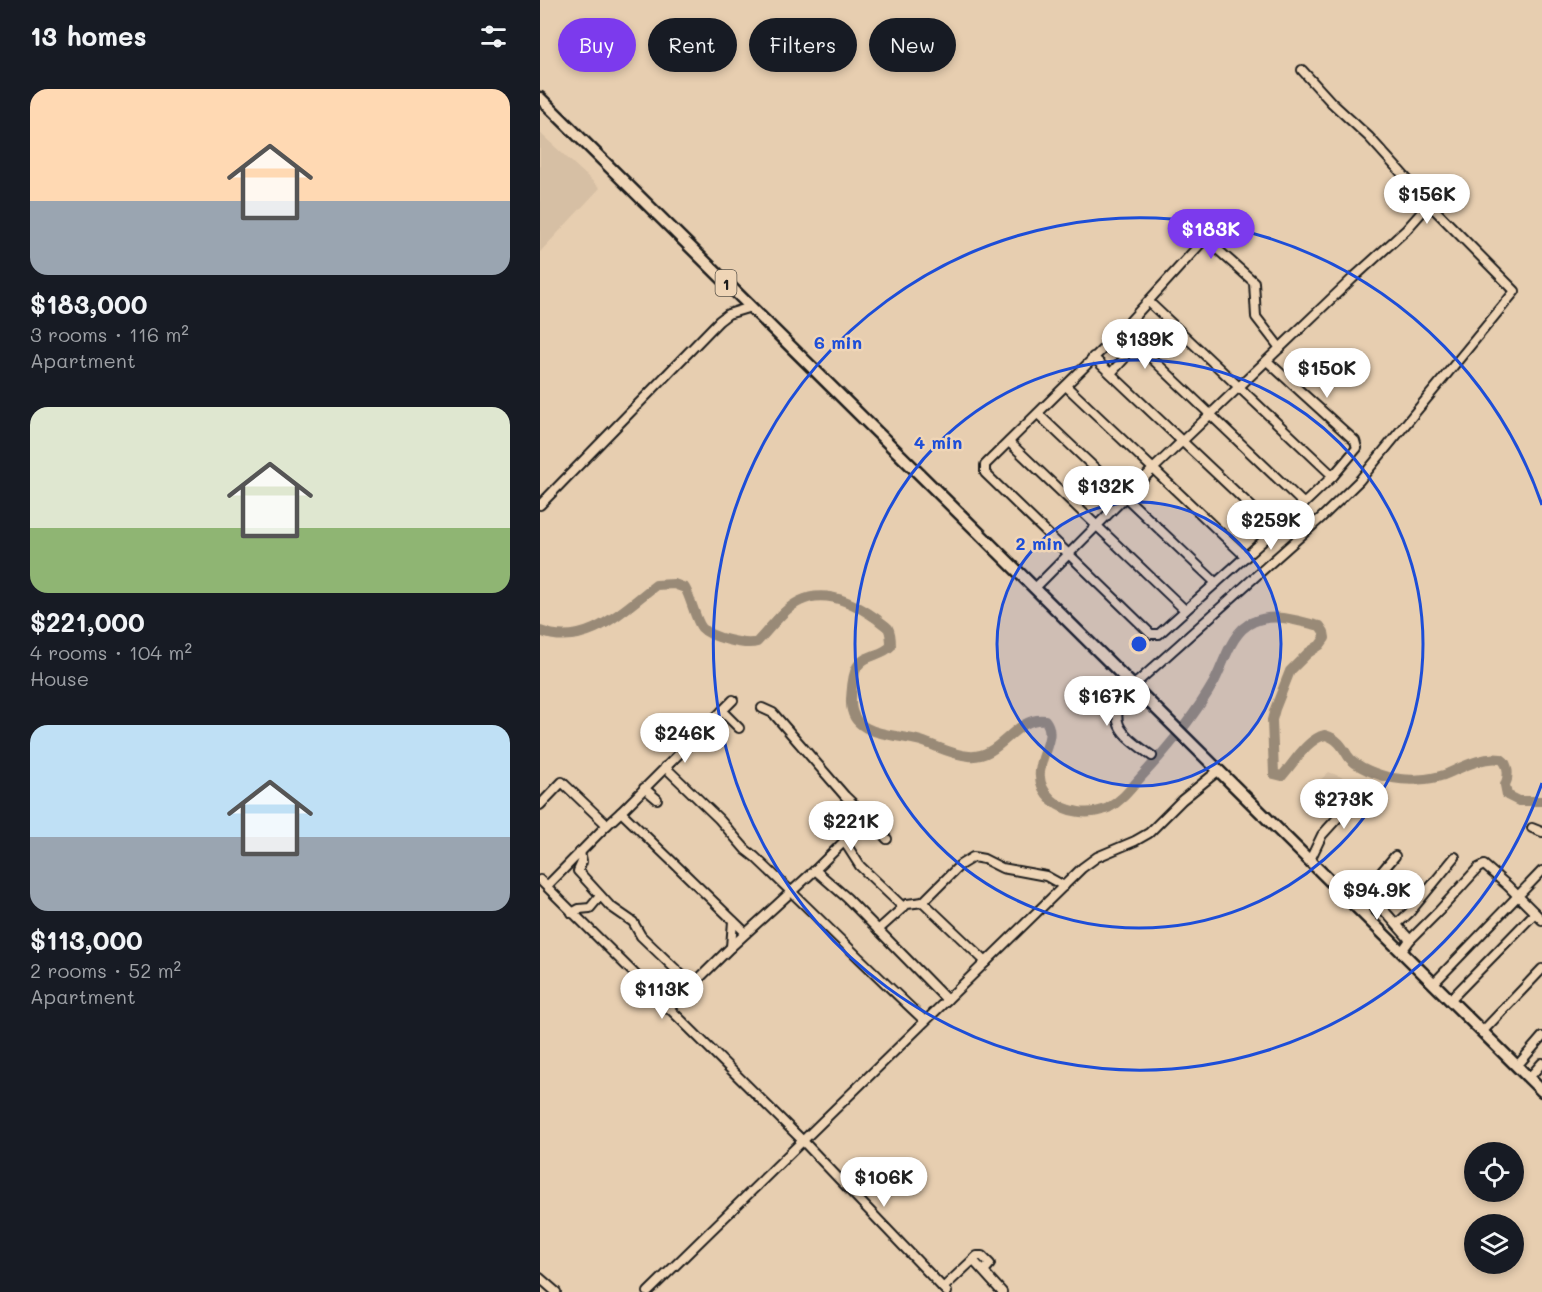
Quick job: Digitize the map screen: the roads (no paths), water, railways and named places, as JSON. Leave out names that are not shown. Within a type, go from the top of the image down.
[{"type":"highway","name":"1","points":[[540,98],[1542,1091]]},
{"type":"street","points":[[1152,756],[1122,732],[1118,707],[1122,698],[1359,481],[1515,291],[1302,70]]},
{"type":"street","points":[[1035,588],[1353,280],[1401,238],[1429,204]]},
{"type":"street","points":[[1268,362],[1357,444],[1356,452],[1305,504],[1159,634],[1154,635],[1067,556],[987,476],[985,469],[988,462],[1122,330],[1202,242],[1207,240],[1254,282],[1256,317],[1280,348]]},
{"type":"street","points":[[1149,302],[1333,476]]},
{"type":"street","points":[[540,505],[719,321],[728,314],[751,307]]},
{"type":"street","points":[[1122,330],[1305,504]]},
{"type":"street","points":[[1268,362],[1299,332]]},
{"type":"street","points":[[1093,357],[1276,530]]},
{"type":"street","points":[[1111,373],[1124,359]]},
{"type":"street","points":[[1066,386],[1246,557]]},
{"type":"street","points":[[1038,414],[1216,583]]},
{"type":"street","points":[[1009,442],[1185,610]]},
{"type":"street","points":[[547,886],[733,700]]},
{"type":"street","points":[[762,708],[773,713],[845,796],[887,839]]},
{"type":"street","points":[[722,711],[739,728]]},
{"type":"street","points":[[665,766],[719,819],[746,850],[925,1021]]},
{"type":"street","points":[[648,1292],[1064,886],[1097,857],[1149,833],[1182,800],[1219,770]]},
{"type":"street","points":[[540,805],[562,782],[607,825]]},
{"type":"street","points":[[644,788],[657,799]]},
{"type":"street","points":[[1310,860],[1322,835],[1363,790]]},
{"type":"street","points":[[856,806],[860,824]]},
{"type":"street","points":[[621,812],[746,933]]},
{"type":"street","points":[[668,1009],[868,818]]},
{"type":"street","points":[[1532,828],[1542,832]]},
{"type":"street","points":[[844,841],[860,866],[903,907]]},
{"type":"street","points":[[580,852],[582,862],[578,873],[621,915],[633,922],[641,936],[692,985]]},
{"type":"street","points":[[1365,914],[1362,895],[1395,856]]},
{"type":"street","points":[[878,930],[903,907],[910,903],[923,902],[960,865],[973,857],[984,859],[1002,868],[1046,876],[1064,886]]},
{"type":"street","points":[[1397,924],[1410,912],[1455,858]]},
{"type":"street","points":[[1402,951],[1482,866],[1489,868],[1542,920]]},
{"type":"street","points":[[815,870],[947,1000]]},
{"type":"street","points":[[1434,983],[1542,871]]},
{"type":"street","points":[[540,880],[802,1140],[945,1290],[973,1260],[1002,1292]]},
{"type":"street","points":[[1366,890],[1410,940]]},
{"type":"street","points":[[572,912],[590,908],[600,896]]},
{"type":"street","points":[[923,902],[986,962]]},
{"type":"street","points":[[1450,1000],[1535,913]]},
{"type":"street","points":[[731,947],[733,921]]},
{"type":"street","points":[[1482,1032],[1542,969]]},
{"type":"street","points":[[1517,1066],[1542,1037]]},
{"type":"street","points":[[1529,1078],[1542,1063]]},
{"type":"street","points":[[540,1278],[556,1292]]},
{"type":"waterway","points":[[540,631],[557,635],[573,635],[588,631],[616,616],[656,585],[674,584],[685,588],[702,628],[712,635],[744,643],[757,642],[782,614],[810,597],[830,597],[850,603],[888,628],[891,637],[891,646],[864,660],[855,671],[851,699],[852,712],[857,721],[876,732],[910,738],[969,756],[990,751],[1025,724],[1045,720],[1049,729],[1049,738],[1040,767],[1043,789],[1052,800],[1064,808],[1078,812],[1094,812],[1118,802],[1180,732],[1214,682],[1229,649],[1245,626],[1261,619],[1286,618],[1320,626],[1325,638],[1290,671],[1275,709],[1272,720],[1274,774],[1282,776],[1312,741],[1325,735],[1336,740],[1351,760],[1362,767],[1399,779],[1432,778],[1486,759],[1501,759],[1506,764],[1507,795],[1519,801],[1542,801]]}]
